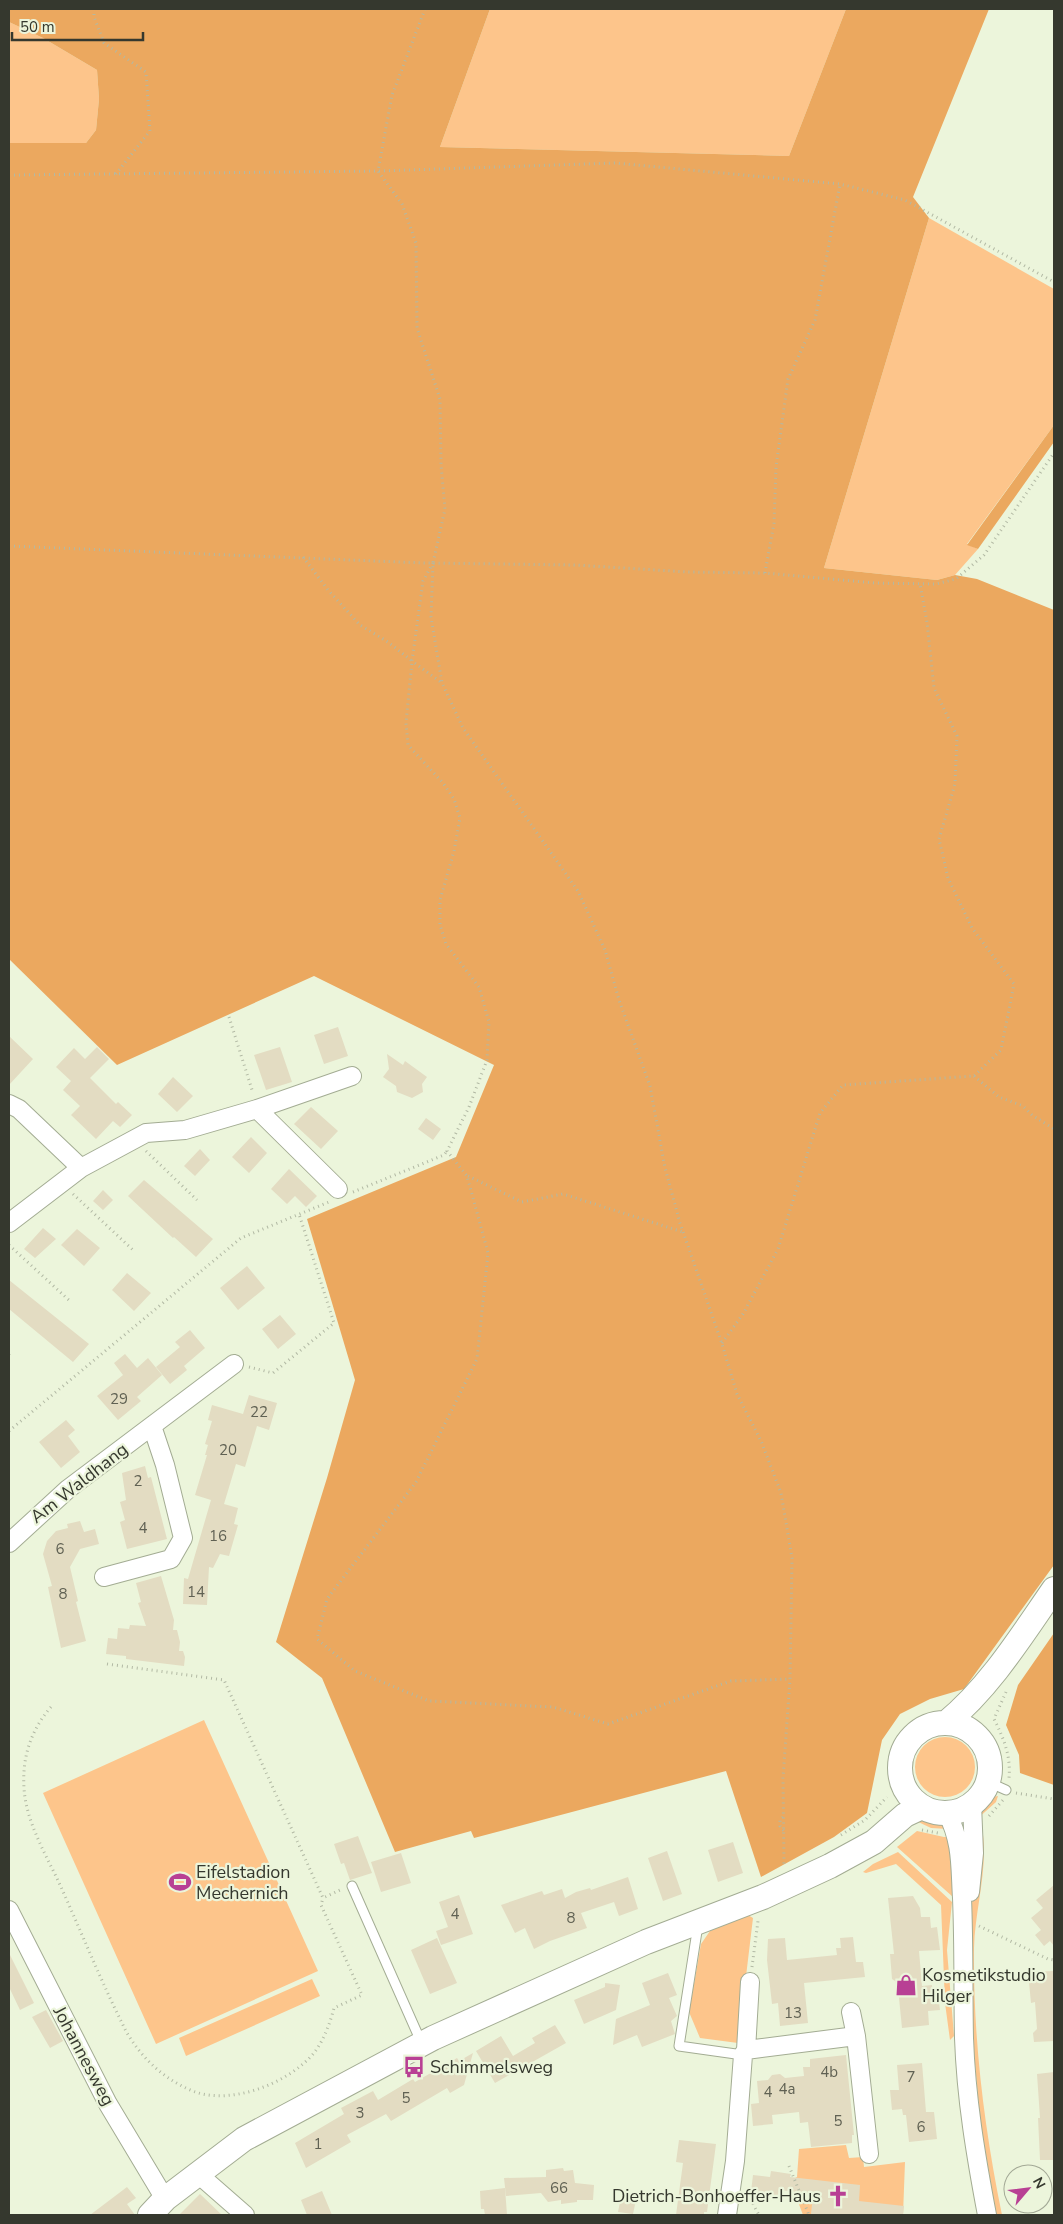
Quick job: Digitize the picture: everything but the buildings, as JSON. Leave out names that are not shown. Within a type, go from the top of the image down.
[{"type":"street","points":[[9,1223],[81,1168],[146,1133],[185,1130],[257,1109],[352,1076]]},
{"type":"street","points":[[9,1104],[19,1109],[81,1168]]},
{"type":"street","points":[[257,1109],[339,1195]]},
{"type":"street","name":"Am Waldhang","points":[[9,1543],[68,1489],[234,1364]]},
{"type":"street","points":[[104,1577],[171,1559],[183,1538],[166,1465],[152,1426]]},
{"type":"street","points":[[946,1722],[962,1710],[1010,1652],[1054,1589]]},
{"type":"street","points":[[976,1735],[979,1710],[1010,1652]]},
{"type":"street","points":[[830,1866],[893,1803],[900,1771],[901,1756],[908,1743],[918,1732],[931,1725],[946,1722],[962,1726],[976,1735],[986,1749],[990,1765],[1001,1788],[981,1794],[974,1853],[971,1938],[964,2040],[973,2140],[987,2215]]},
{"type":"street","points":[[896,1791],[911,1798],[919,1817]]},
{"type":"street","points":[[945,1823],[960,1810],[980,1811]]},
{"type":"street","points":[[158,2207],[197,2173],[244,2139],[422,2044],[628,1950],[763,1897],[830,1866],[874,1842],[904,1815],[919,1817],[934,1811],[956,1831],[971,1938]]},
{"type":"street","name":"Johannesweg","points":[[9,1910],[158,2207]]},
{"type":"street","points":[[728,2215],[735,2161],[750,1982]]},
{"type":"street","points":[[851,2012],[856,2036],[869,2154]]},
{"type":"street","points":[[744,2052],[856,2036]]},
{"type":"street","points":[[197,2173],[245,2215]]},
{"type":"lane","points":[[350,1886],[422,2044]]},
{"type":"lane","points":[[698,1921],[679,2046],[744,2052]]},
{"type":"path","points":[[94,9],[94,17],[104,43],[146,72],[150,131],[115,175]]},
{"type":"path","points":[[425,9],[392,95],[378,171],[402,204],[416,244],[417,328],[440,399],[441,465],[445,509],[433,563],[431,616],[442,683],[463,728],[578,891],[605,950],[619,1000],[650,1086],[665,1168],[683,1232],[722,1344],[736,1394],[762,1441],[781,1493],[792,1558],[790,1679],[783,1778],[784,1869],[792,1865]]},
{"type":"path","points":[[9,176],[378,171],[615,163],[840,184],[905,200],[1054,282]]},
{"type":"path","points":[[764,573],[774,524],[776,467],[788,379],[815,320],[840,184]]},
{"type":"path","points":[[9,546],[433,563],[575,565],[688,572],[764,573],[875,583],[936,584],[956,579],[984,555],[1054,453]]},
{"type":"path","points":[[303,558],[328,590],[360,625],[388,642],[442,683]]},
{"type":"path","points":[[9,1431],[241,1238],[339,1195],[444,1155],[469,1107],[486,1060],[488,1022],[479,987],[446,944],[440,925],[440,900],[454,851],[460,818],[454,799],[443,783],[408,745],[406,723],[423,581],[433,563]]},
{"type":"path","points":[[722,1344],[743,1314],[778,1249],[820,1113],[843,1085],[974,1076],[1001,1050],[1014,984],[972,928],[948,878],[939,840],[955,784],[957,736],[934,688],[927,622],[920,584]]},
{"type":"path","points":[[229,1017],[257,1109]]},
{"type":"path","points":[[974,1076],[999,1097],[1023,1106],[1032,1115],[1054,1129]]},
{"type":"path","points":[[134,1140],[197,1200]]},
{"type":"path","points":[[447,1151],[467,1176],[488,1253],[477,1359],[416,1482],[327,1599],[317,1639],[355,1671],[429,1701],[553,1707],[608,1724],[731,1680],[790,1679]]},
{"type":"path","points":[[467,1176],[522,1202],[563,1194],[683,1232]]},
{"type":"path","points":[[61,1184],[133,1250]]},
{"type":"path","points":[[234,1364],[273,1373],[334,1323],[299,1214]]},
{"type":"path","points":[[9,1245],[71,1302]]},
{"type":"path","points":[[52,1707],[42,1718],[31,1736],[26,1751],[23,1773],[26,1804],[41,1844],[120,2019],[136,2048],[164,2075],[190,2090],[210,2094],[239,2093],[271,2086],[278,2082],[303,2064],[315,2052],[330,2024],[334,2008],[362,1995],[321,1905],[323,1898],[224,1680],[107,1664]]},
{"type":"path","points":[[980,1811],[999,1807],[1001,1788],[1010,1766],[1008,1749],[994,1720],[1008,1688]]},
{"type":"path","points":[[1001,1788],[1040,1798],[1054,1799]]},
{"type":"path","points":[[834,1839],[865,1820],[896,1791]]},
{"type":"path","points":[[919,1817],[945,1823]]},
{"type":"path","points":[[323,1898],[350,1886]]},
{"type":"path","points":[[750,1982],[759,1915]]},
{"type":"path","points":[[971,1938],[979,1926],[980,1918]]},
{"type":"path","points":[[979,1926],[1048,1959],[1054,1960]]},
{"type":"path","points":[[789,2166],[809,2215]]},
{"type":"path","points":[[749,2187],[748,2196],[759,2215]]},
{"type":"shaded area","points":[[9,9],[490,9],[440,147],[789,156],[846,9],[989,9],[913,197],[929,218],[824,568],[937,580],[955,575],[977,579],[1054,610],[1054,1565],[964,1689],[930,1699],[900,1714],[882,1740],[867,1813],[834,1837],[761,1877],[726,1771],[474,1838],[471,1831],[395,1852],[322,1678],[276,1642],[355,1380],[307,1219],[456,1157],[494,1065],[314,976],[117,1065],[9,959],[9,143],[86,143],[96,130],[99,99],[97,70],[43,38],[9,22]]},
{"type":"shaded area","points":[[490,9],[846,9],[789,156],[440,147]]},
{"type":"shaded area","points":[[9,22],[43,38],[97,70],[99,99],[96,130],[86,143],[9,143]]},
{"type":"shaded area","points":[[929,218],[1054,289],[1054,425],[967,544],[978,549],[955,575],[937,580],[824,568]]},
{"type":"shaded area","points":[[1054,425],[1054,442],[978,549],[967,545]]},
{"type":"shaded area","points":[[1054,1633],[1054,1785],[1020,1773],[1019,1755],[1006,1725],[1018,1685]]},
{"type":"shaded area","name":"Eifelstadion Mechernich","points":[[204,1720],[318,1971],[156,2044],[43,1793]]},
{"type":"shaded area","points":[[939,1737],[951,1737],[962,1742],[970,1750],[975,1761],[973,1779],[962,1792],[951,1797],[939,1797],[928,1792],[920,1784],[915,1773],[915,1761],[920,1750],[928,1742]]},
{"type":"shaded area","points":[[998,1796],[996,1802],[976,1820],[978,1811],[983,1804],[989,1799]]},
{"type":"shaded area","points":[[921,1816],[936,1820],[948,1829],[931,1828],[912,1819]]},
{"type":"shaded area","points":[[982,1828],[984,1843],[983,1873],[974,1948],[975,2015],[985,2116],[1002,2215],[996,2215],[980,2119],[970,2009],[971,1911]]},
{"type":"shaded area","points":[[917,1831],[952,1837],[953,1897],[897,1847]]},
{"type":"shaded area","points":[[898,1852],[952,1902],[947,1950],[954,2036],[950,2040],[945,2003],[941,1905],[896,1864],[866,1873],[863,1872],[873,1864]]},
{"type":"shaded area","points":[[748,1915],[753,1918],[738,2043],[700,2038],[689,2012],[701,1944],[710,1931]]},
{"type":"shaded area","points":[[312,1979],[320,1996],[186,2056],[179,2038]]},
{"type":"shaded area","points":[[846,2145],[849,2158],[863,2157],[864,2167],[905,2162],[903,2215],[803,2215],[791,2183],[791,2180],[797,2177],[799,2149]]},
{"type":"place","name":"Eifelstadion Mechernich","points":[[180,1882]]},
{"type":"place","name":"Kosmetikstudio Hilger","points":[[906,1985]]},
{"type":"place","name":"Schimmelsweg","points":[[414,2067]]},
{"type":"place","name":"Dietrich-Bonhoeffer-Haus","points":[[838,2196]]}]
